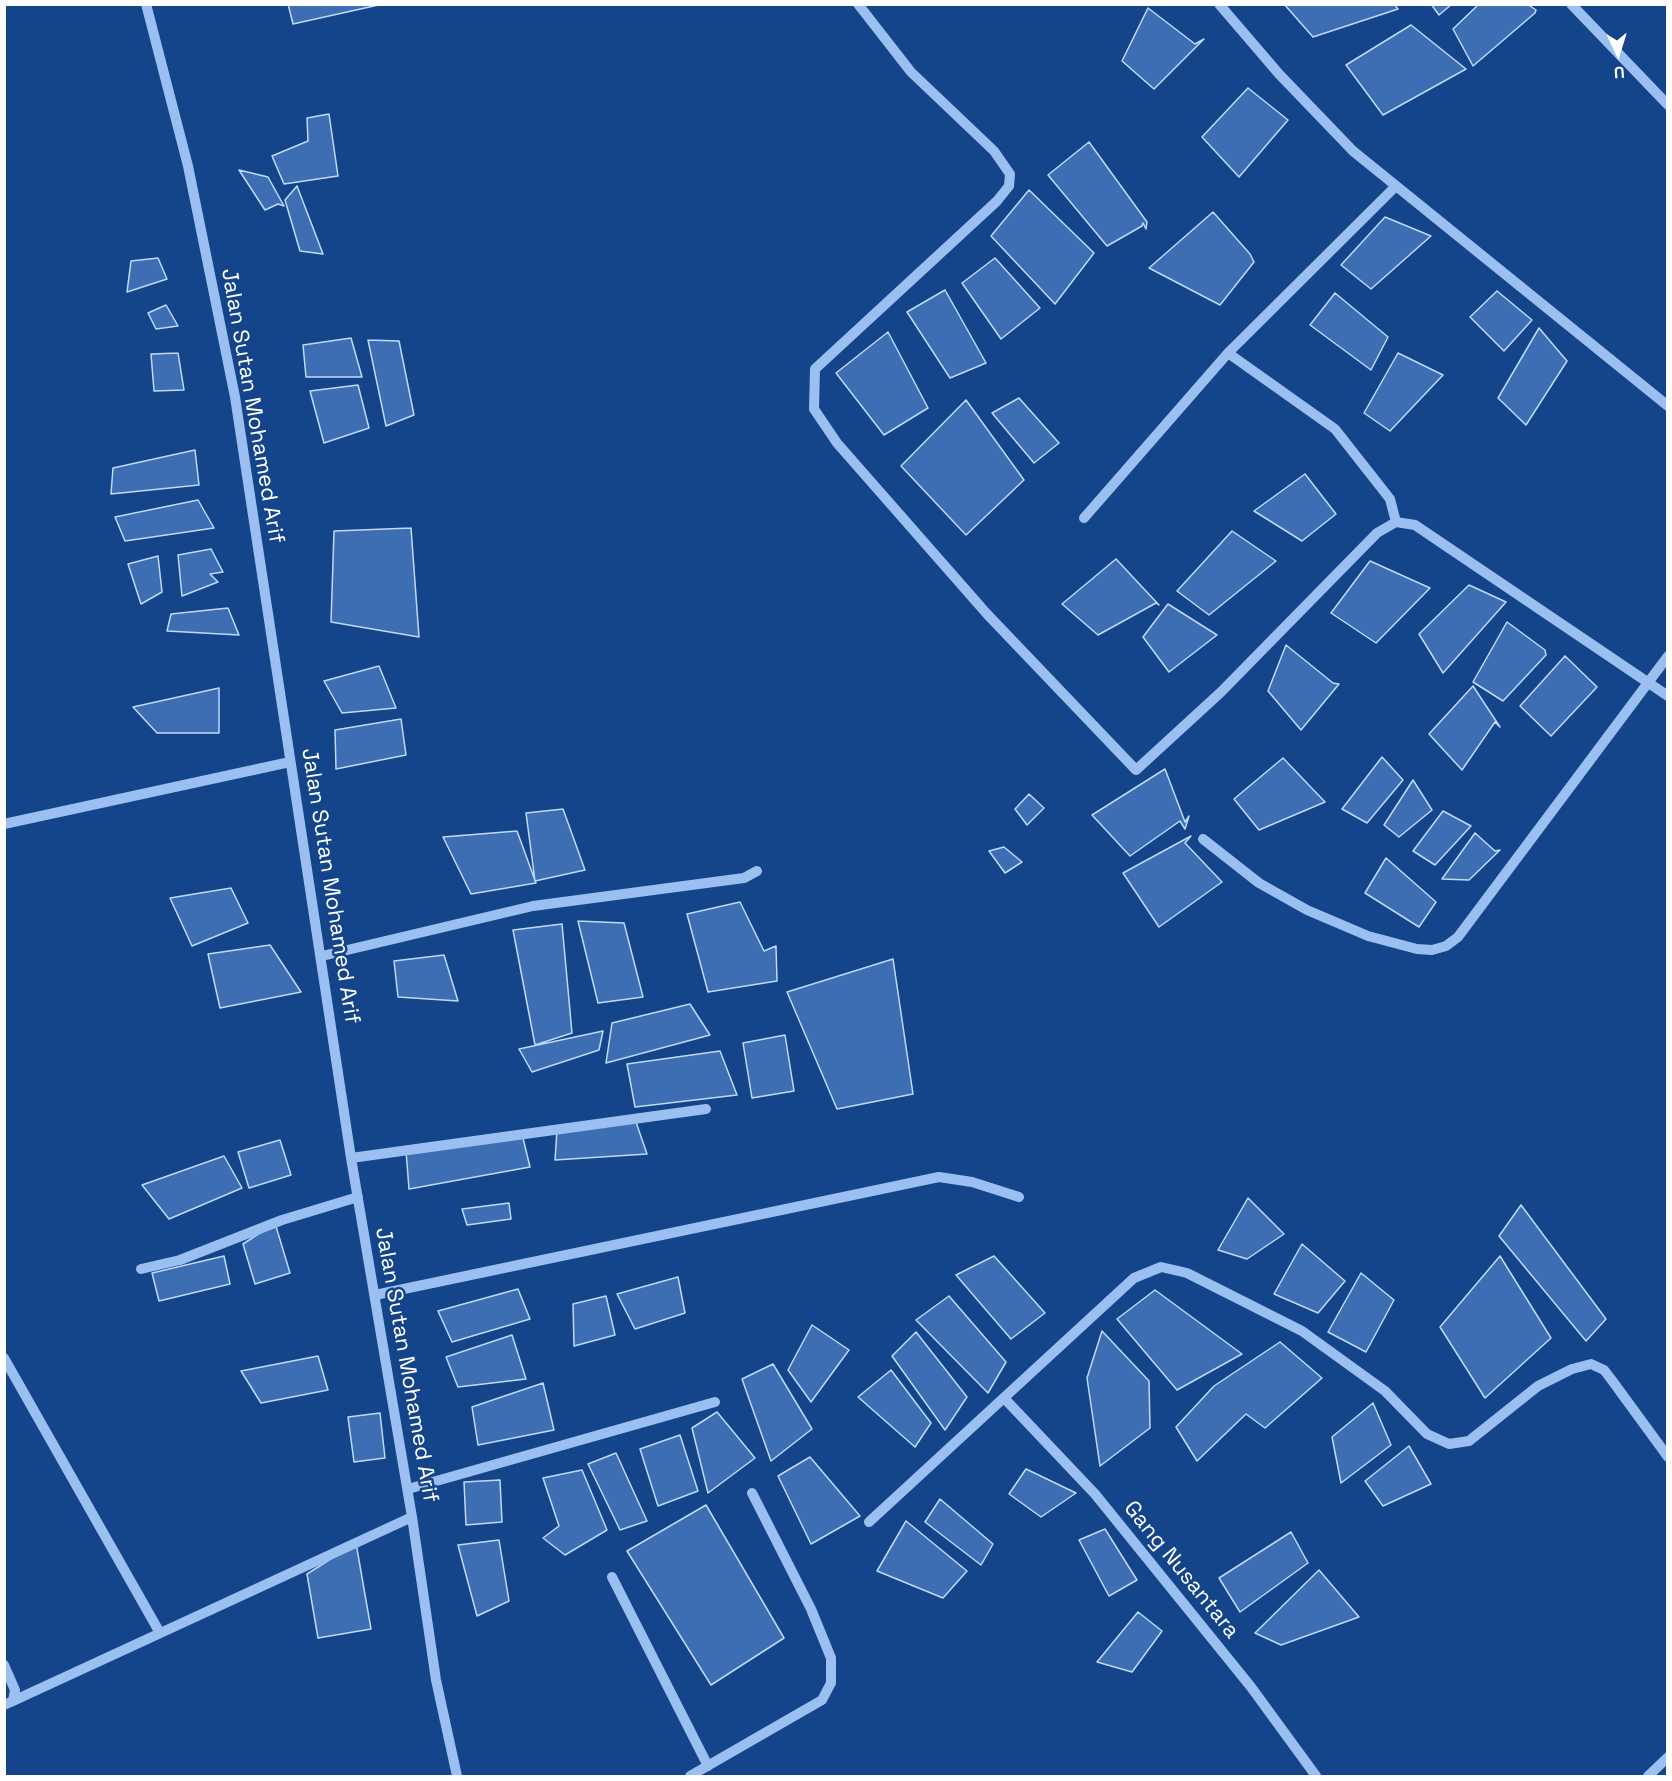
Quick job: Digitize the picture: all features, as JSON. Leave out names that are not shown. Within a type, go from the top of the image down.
[{"type":"street","name":"Jalan Sutan Mohamed Arif","points":[[146,4],[188,166],[235,397],[351,1158],[408,1489],[436,1680],[453,1764],[458,1776]]},
{"type":"street","points":[[858,4],[911,72],[994,151],[1010,174],[1009,186],[997,201],[815,369],[814,409],[837,443],[980,606],[1136,770],[1221,692],[1377,533],[1396,522],[1415,525],[1668,696]]},
{"type":"street","points":[[1219,4],[1324,122],[1396,186],[1668,406]]},
{"type":"street","points":[[1571,4],[1668,105]]},
{"type":"street","points":[[1084,518],[1228,353],[1396,186]]},
{"type":"street","points":[[1228,353],[1335,429],[1390,499],[1396,522]]},
{"type":"street","points":[[1203,839],[1259,883],[1307,910],[1368,936],[1417,949],[1432,950],[1446,946],[1458,937],[1668,656]]},
{"type":"street","points":[[4,824],[290,762]]},
{"type":"street","points":[[322,956],[533,906],[744,878],[757,871]]},
{"type":"street","points":[[351,1158],[706,1109]]},
{"type":"street","points":[[375,1295],[939,1178],[972,1182],[1019,1197]]},
{"type":"street","points":[[141,1269],[180,1260],[282,1220],[358,1197]]},
{"type":"street","points":[[869,1522],[1134,1278],[1161,1267],[1187,1273],[1302,1331],[1385,1390],[1427,1434],[1449,1444],[1469,1441],[1538,1386],[1572,1369],[1591,1364],[1604,1370],[1668,1457]]},
{"type":"street","points":[[4,1358],[160,1633]]},
{"type":"street","name":"Gang Nusantara","points":[[1004,1398],[1095,1494],[1251,1687],[1316,1776]]},
{"type":"street","points":[[408,1489],[715,1402]]},
{"type":"street","points":[[690,1776],[822,1700],[831,1683],[831,1658],[811,1609],[752,1493]]},
{"type":"street","points":[[9,1703],[412,1517]]},
{"type":"street","points":[[612,1577],[708,1766]]},
{"type":"street","points":[[4,1665],[15,1690],[9,1703]]},
{"type":"street","points":[[1648,1776],[1668,1757]]},
{"type":"building","points":[[288,4],[383,4],[293,24]]},
{"type":"building","points":[[1284,4],[1394,4],[1398,9],[1313,37]]},
{"type":"building","points":[[1431,4],[1452,4],[1439,15]]},
{"type":"building","points":[[1479,4],[1527,4],[1536,10],[1473,66],[1453,29]]},
{"type":"building","points":[[1148,8],[1195,44],[1204,39],[1154,89],[1122,61]]},
{"type":"building","points":[[1411,25],[1466,69],[1383,115],[1346,65]]},
{"type":"building","points":[[1248,88],[1288,120],[1239,177],[1202,137]]},
{"type":"building","points":[[329,114],[338,176],[284,184],[272,156],[308,141],[307,118]]},
{"type":"building","points":[[1089,142],[1147,222],[1146,229],[1143,223],[1142,226],[1107,246],[1048,175]]},
{"type":"building","points":[[239,170],[268,177],[284,206],[278,204],[265,210]]},
{"type":"building","points":[[297,186],[323,254],[300,251],[285,200]]},
{"type":"building","points":[[1029,190],[1094,253],[1055,304],[991,236]]},
{"type":"building","points":[[1213,212],[1250,254],[1254,262],[1220,305],[1149,268]]},
{"type":"building","points":[[1385,217],[1431,236],[1371,289],[1341,265]]},
{"type":"building","points":[[158,258],[167,279],[127,292],[131,261]]},
{"type":"building","points":[[995,258],[1040,308],[1001,339],[962,283]]},
{"type":"building","points":[[945,290],[986,363],[950,378],[907,312]]},
{"type":"building","points":[[1497,291],[1532,320],[1504,351],[1470,317]]},
{"type":"building","points":[[1335,293],[1388,337],[1371,370],[1310,325]]},
{"type":"building","points":[[166,305],[178,326],[156,329],[148,313]]},
{"type":"building","points":[[1539,328],[1567,361],[1526,425],[1498,398]]},
{"type":"building","points":[[888,332],[928,408],[884,435],[836,373]]},
{"type":"building","points":[[351,338],[362,377],[306,377],[303,345]]},
{"type":"building","points":[[368,340],[399,341],[414,415],[386,426]]},
{"type":"building","points":[[178,353],[184,390],[154,391],[151,354]]},
{"type":"building","points":[[1398,353],[1443,375],[1390,431],[1364,413]]},
{"type":"building","points":[[358,385],[369,428],[324,443],[310,391]]},
{"type":"building","points":[[1019,398],[1059,443],[1034,463],[992,413]]},
{"type":"building","points":[[966,400],[1024,480],[966,535],[901,466]]},
{"type":"building","points":[[195,450],[199,485],[111,494],[113,468]]},
{"type":"building","points":[[1305,474],[1336,514],[1302,541],[1254,511]]},
{"type":"building","points":[[198,500],[214,528],[125,541],[115,517]]},
{"type":"building","points":[[411,528],[419,637],[331,622],[334,531]]},
{"type":"building","points":[[1232,531],[1276,561],[1209,615],[1177,591]]},
{"type":"building","points":[[211,549],[223,572],[210,574],[218,582],[182,596],[178,555]]},
{"type":"building","points":[[158,556],[162,592],[141,604],[128,564]]},
{"type":"building","points":[[1116,559],[1159,605],[1156,603],[1098,635],[1062,604]]},
{"type":"building","points":[[1370,561],[1430,588],[1376,643],[1331,613]]},
{"type":"building","points":[[1469,585],[1506,602],[1443,673],[1419,634]]},
{"type":"building","points":[[1168,604],[1217,635],[1169,672],[1143,637]]},
{"type":"building","points":[[228,608],[239,635],[167,631],[171,614]]},
{"type":"building","points":[[1507,622],[1545,650],[1546,655],[1503,701],[1473,682]]},
{"type":"building","points":[[1286,645],[1333,683],[1339,684],[1301,730],[1268,691]]},
{"type":"building","points":[[1565,656],[1597,687],[1551,736],[1520,706]]},
{"type":"building","points":[[379,666],[396,708],[342,713],[324,681]]},
{"type":"building","points":[[1473,686],[1500,727],[1495,722],[1462,770],[1429,734]]},
{"type":"building","points":[[219,688],[219,733],[157,733],[133,707]]},
{"type":"building","points":[[401,719],[406,755],[336,769],[335,730]]},
{"type":"building","points":[[1382,757],[1403,780],[1367,823],[1342,809]]},
{"type":"building","points":[[1283,758],[1325,802],[1259,830],[1234,799]]},
{"type":"building","points":[[1165,769],[1185,822],[1189,816],[1185,829],[1180,821],[1130,856],[1092,815]]},
{"type":"building","points":[[1413,780],[1432,810],[1399,837],[1384,825]]},
{"type":"building","points":[[1029,794],[1044,808],[1027,825],[1015,809]]},
{"type":"building","points":[[563,809],[585,870],[535,881],[526,813]]},
{"type":"building","points":[[1443,811],[1471,826],[1435,865],[1413,851]]},
{"type":"building","points":[[517,831],[536,883],[471,894],[443,837]]},
{"type":"building","points":[[1475,833],[1495,851],[1500,850],[1469,880],[1442,879]]},
{"type":"building","points":[[1191,836],[1185,843],[1222,882],[1159,927],[1123,873]]},
{"type":"building","points":[[1004,847],[1022,862],[1005,873],[989,851]]},
{"type":"building","points":[[1386,858],[1436,902],[1419,927],[1365,893]]},
{"type":"building","points":[[231,888],[248,923],[192,946],[170,898]]},
{"type":"building","points":[[740,902],[764,951],[776,946],[777,981],[708,992],[687,914]]},
{"type":"building","points":[[578,921],[624,923],[643,997],[598,1003]]},
{"type":"building","points":[[562,924],[572,1033],[535,1045],[513,930]]},
{"type":"building","points":[[270,945],[301,992],[220,1008],[208,954]]},
{"type":"building","points":[[444,955],[458,1001],[398,997],[394,961]]},
{"type":"building","points":[[893,959],[913,1094],[837,1109],[787,992]]},
{"type":"building","points":[[690,1004],[710,1035],[606,1063],[612,1023]]},
{"type":"building","points":[[603,1031],[599,1050],[532,1072],[519,1049]]},
{"type":"building","points":[[785,1035],[794,1091],[752,1098],[743,1043]]},
{"type":"building","points":[[720,1051],[737,1095],[635,1107],[627,1064]]},
{"type":"building","points":[[636,1122],[647,1154],[555,1160],[557,1130]]},
{"type":"building","points":[[522,1134],[530,1167],[409,1189],[406,1151]]},
{"type":"building","points":[[280,1140],[291,1175],[249,1188],[238,1152]]},
{"type":"building","points":[[224,1156],[242,1188],[169,1219],[142,1185]]},
{"type":"building","points":[[1248,1198],[1284,1234],[1247,1259],[1218,1250]]},
{"type":"building","points":[[509,1203],[511,1219],[467,1225],[462,1209]]},
{"type":"building","points":[[1521,1205],[1606,1319],[1586,1341],[1499,1236]]},
{"type":"building","points":[[275,1223],[290,1273],[255,1284],[243,1244]]},
{"type":"building","points":[[1302,1244],[1345,1281],[1318,1313],[1274,1294]]},
{"type":"building","points":[[224,1256],[230,1284],[159,1301],[152,1273]]},
{"type":"building","points":[[994,1256],[1045,1313],[1011,1339],[956,1275]]},
{"type":"building","points":[[1500,1256],[1551,1338],[1485,1398],[1440,1327]]},
{"type":"building","points":[[1361,1273],[1394,1300],[1366,1352],[1328,1332]]},
{"type":"building","points":[[678,1277],[685,1313],[635,1329],[617,1294]]},
{"type":"building","points":[[518,1289],[530,1319],[452,1342],[438,1311]]},
{"type":"building","points":[[1155,1290],[1242,1354],[1177,1390],[1117,1319]]},
{"type":"building","points":[[606,1296],[615,1335],[574,1346],[573,1304]]},
{"type":"building","points":[[949,1296],[1006,1362],[988,1393],[916,1320]]},
{"type":"building","points":[[812,1325],[849,1350],[811,1402],[788,1370]]},
{"type":"building","points":[[1102,1331],[1149,1381],[1150,1428],[1100,1466],[1087,1378]]},
{"type":"building","points":[[916,1332],[967,1397],[945,1430],[892,1356]]},
{"type":"building","points":[[512,1335],[526,1379],[458,1387],[446,1357]]},
{"type":"building","points":[[1280,1342],[1322,1378],[1265,1428],[1246,1414],[1197,1461],[1176,1427],[1214,1386]]},
{"type":"building","points":[[318,1356],[328,1390],[261,1403],[241,1371]]},
{"type":"building","points":[[773,1364],[812,1429],[771,1461],[742,1379]]},
{"type":"building","points":[[891,1370],[931,1423],[915,1447],[858,1397]]},
{"type":"building","points":[[543,1383],[554,1430],[478,1445],[472,1407]]},
{"type":"building","points":[[1373,1403],[1391,1445],[1341,1483],[1332,1437]]},
{"type":"building","points":[[717,1412],[755,1458],[708,1493],[692,1428]]},
{"type":"building","points":[[380,1413],[385,1458],[354,1462],[348,1417]]},
{"type":"building","points":[[680,1435],[698,1491],[658,1506],[640,1449]]},
{"type":"building","points":[[1409,1446],[1431,1484],[1383,1506],[1365,1481]]},
{"type":"building","points":[[616,1453],[647,1521],[620,1530],[588,1464]]},
{"type":"building","points":[[810,1457],[860,1516],[811,1544],[778,1476]]},
{"type":"building","points":[[1026,1469],[1076,1493],[1041,1517],[1009,1494]]},
{"type":"building","points":[[582,1470],[607,1530],[565,1555],[543,1538],[559,1526],[543,1478]]},
{"type":"building","points":[[500,1480],[502,1522],[466,1525],[464,1482]]},
{"type":"building","points":[[940,1499],[993,1544],[981,1565],[925,1522]]},
{"type":"building","points":[[706,1505],[784,1638],[711,1685],[627,1551]]},
{"type":"building","points":[[906,1521],[967,1571],[943,1598],[877,1571]]},
{"type":"building","points":[[1105,1529],[1137,1580],[1109,1596],[1079,1540]]},
{"type":"building","points":[[1291,1532],[1308,1563],[1240,1612],[1219,1578]]},
{"type":"building","points":[[499,1540],[509,1601],[477,1616],[458,1545]]},
{"type":"building","points":[[356,1543],[371,1629],[318,1638],[307,1574]]},
{"type":"building","points":[[1319,1570],[1359,1617],[1281,1645],[1255,1633]]},
{"type":"building","points":[[1138,1612],[1162,1631],[1132,1672],[1097,1662]]}]
